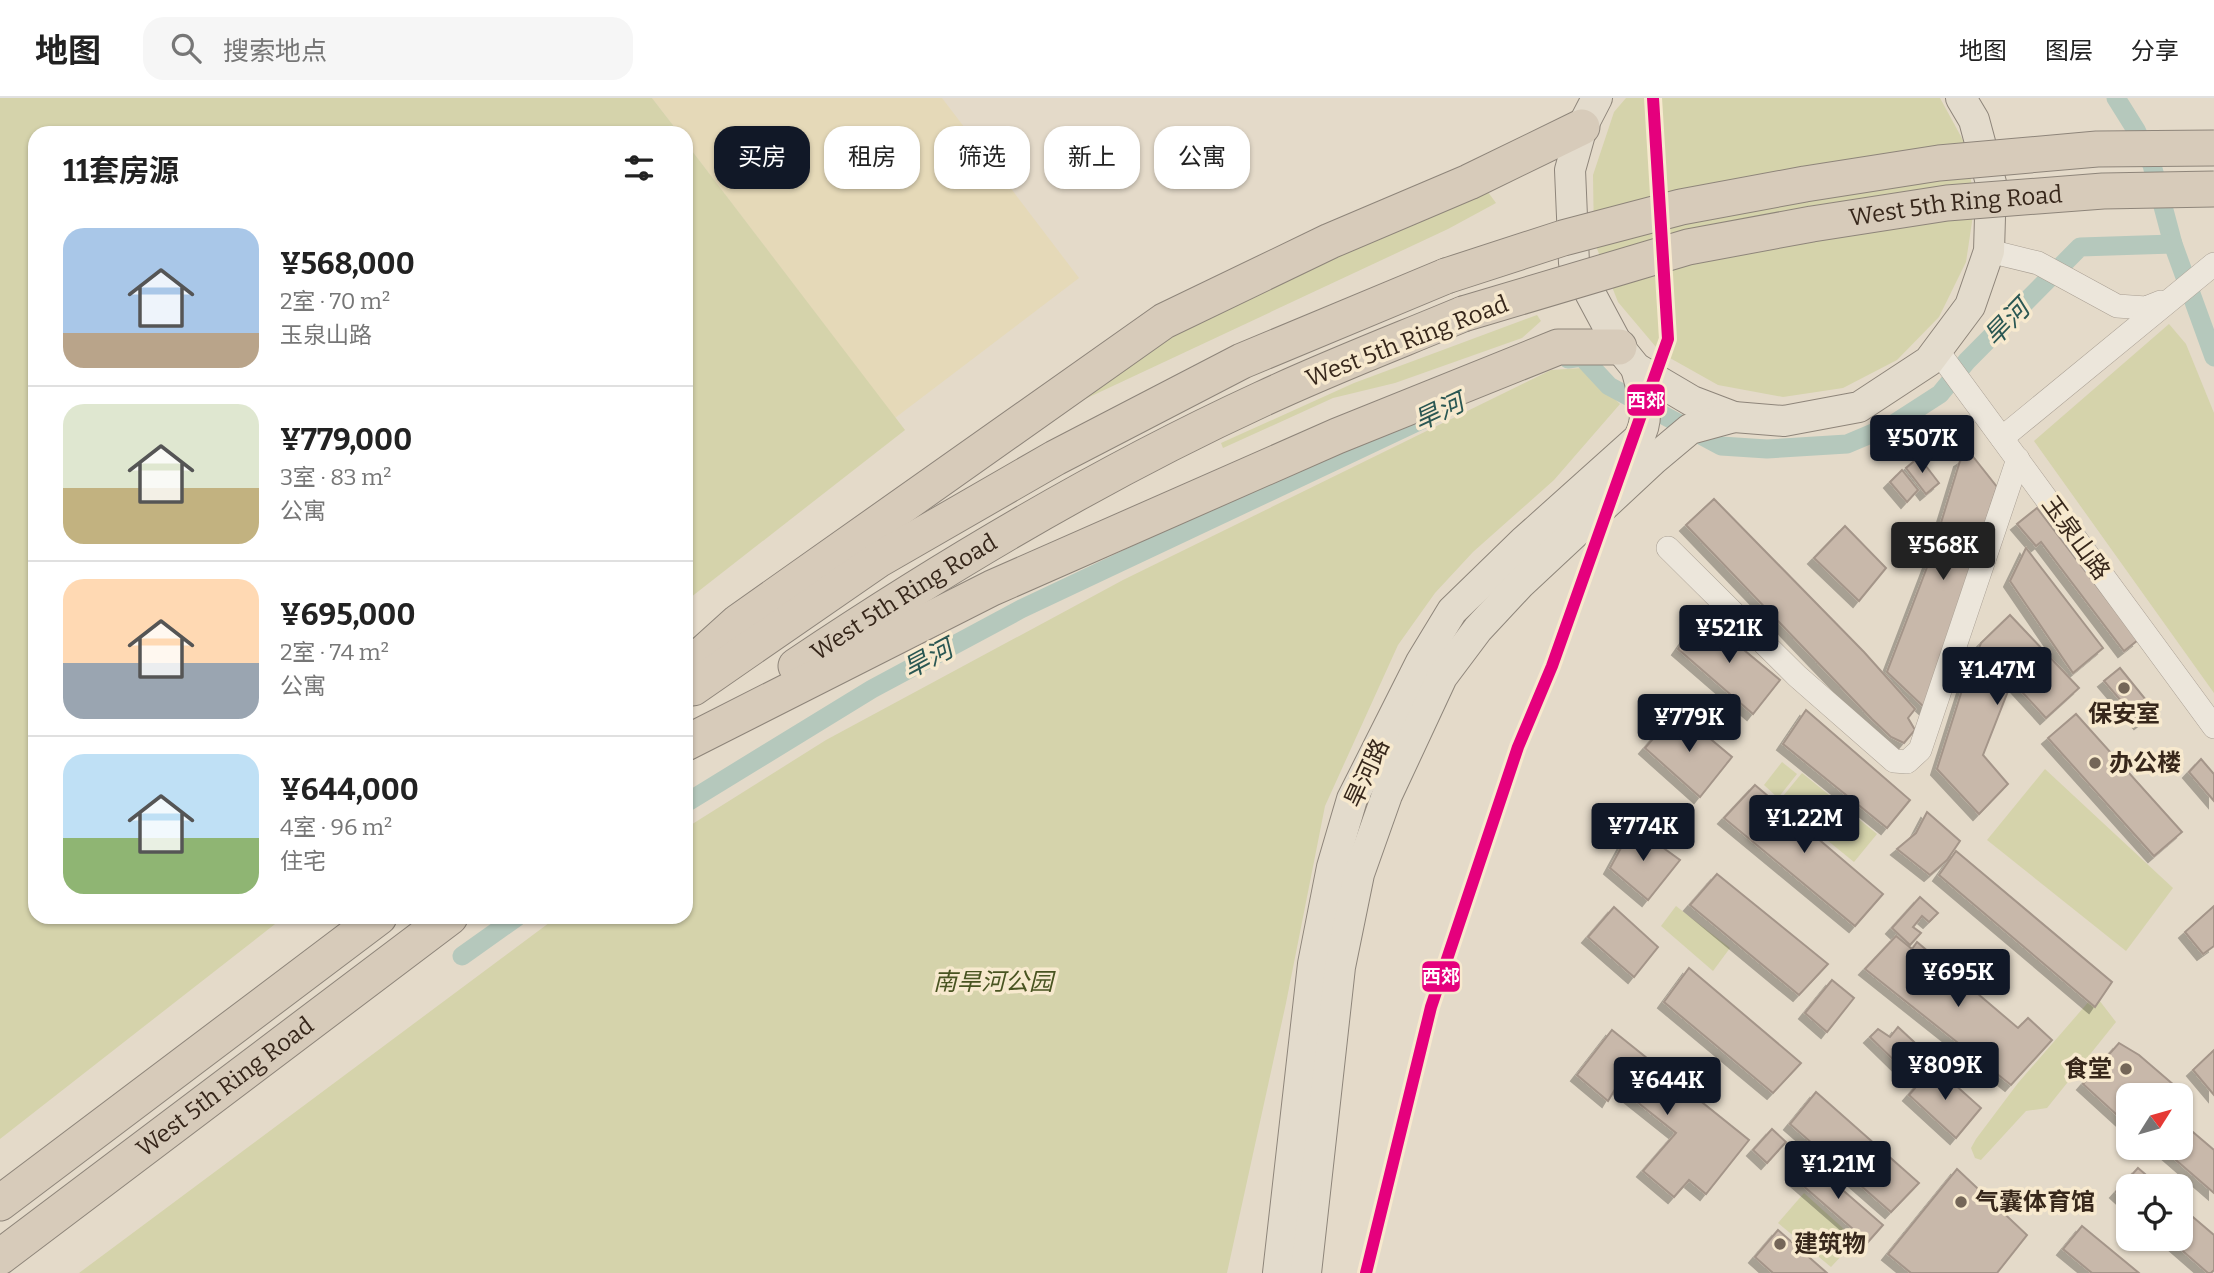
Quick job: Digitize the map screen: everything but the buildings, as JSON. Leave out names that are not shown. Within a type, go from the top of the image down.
[{"type":"highway","points":[[693,663],[738,622],[1164,321],[1330,242],[1469,182],[1590,113]]},
{"type":"highway","name":"West 5th Ring Road","points":[[693,687],[878,560],[1055,458],[1242,361],[1446,276],[1563,238],[1681,207],[1818,182],[1939,163],[2084,150],[2214,148]]},
{"type":"highway","name":"West 5th Ring Road","points":[[693,737],[901,596],[1076,493],[1262,399],[1463,314],[1688,247],[1812,224],[1947,203],[2103,191],[2214,189]]},
{"type":"highway","points":[[693,738],[992,588],[1337,436],[1558,347],[1628,358]]},
{"type":"highway","name":"West 5th Ring Road","points":[[0,1203],[370,924]]},
{"type":"highway","name":"West 5th Ring Road","points":[[0,1257],[441,924]]},
{"type":"main road","points":[[1628,358],[1692,401],[1734,417],[1784,421],[1859,407],[1941,354],[1970,306],[1989,251],[1992,183],[1972,105]]},
{"type":"main road","name":"旱河路","points":[[1278,1273],[1313,964],[1332,867],[1352,799],[1421,662],[1452,611],[1642,433],[1647,408],[1628,358],[1574,263],[1570,170],[1590,113]]},
{"type":"main road","name":"旱河路","points":[[1306,1273],[1340,967],[1359,874],[1387,795],[1442,677],[1478,629],[1520,584],[1653,460],[1690,429],[1734,417]]},
{"type":"street","points":[[1989,251],[2038,263],[2117,306],[2146,308],[2171,297]]},
{"type":"street","points":[[2002,438],[2214,264]]},
{"type":"street","name":"玉泉山路","points":[[1941,354],[2214,727]]},
{"type":"street","points":[[1668,548],[1797,676],[1894,761],[1907,762],[1920,750],[2018,459]]},
{"type":"shaded area","points":[[652,98],[942,98],[963,126],[934,126],[934,189],[1011,189],[1079,278],[895,418],[721,189],[810,189],[810,126],[714,126],[714,180],[693,152],[693,126],[674,126]]},
{"type":"green space","points":[[0,98],[652,98],[674,126],[28,126],[28,924],[275,924],[0,1139]]},
{"type":"green space","points":[[1626,98],[1940,98],[1964,142],[1975,202],[1966,262],[1939,317],[1897,360],[1843,388],[1783,397],[1718,385],[1661,353],[1618,302],[1594,241],[1593,175],[1614,112]]},
{"type":"green space","points":[[693,152],[714,180],[714,189],[721,189],[905,430],[693,596]]},
{"type":"green space","points":[[1485,188],[1496,203],[1448,229],[1053,414],[1166,338]]},
{"type":"green space","points":[[1537,315],[1541,321],[1522,338],[1395,383],[1333,398],[1223,448],[1221,443],[1354,383]]},
{"type":"green space","points":[[2169,324],[2186,344],[2214,413],[2214,693],[2034,441]]},
{"type":"green space","name":"南旱河公园","points":[[1583,368],[1620,404],[1554,480],[1473,552],[1435,593],[1398,645],[1325,806],[1286,1003],[1227,1273],[79,1273],[548,924],[693,924],[693,824],[826,740],[1123,580],[1551,370]]},
{"type":"green space","points":[[1782,762],[1797,774],[1778,798],[1764,785]]},
{"type":"green space","points":[[2045,769],[2173,888],[2126,951],[1987,840]]},
{"type":"green space","points":[[1802,773],[1877,834],[1854,862],[1779,801]]},
{"type":"green space","points":[[1676,906],[1730,948],[1713,971],[1661,926]]},
{"type":"green space","points":[[2091,999],[2099,1000],[2116,1022],[2047,1108],[2026,1111],[1981,1160],[1975,1158],[1971,1148],[1976,1139],[2018,1083]]},
{"type":"green space","points":[[1804,1193],[1856,1240],[1831,1267],[1778,1223]]},
{"type":"waterway","name":"旱河","points":[[2116,98],[2136,130],[2152,165],[2173,244],[2214,357]]},
{"type":"waterway","name":"旱河","points":[[1568,359],[1582,357],[1609,386],[1721,446],[1767,449],[1847,444],[1892,425],[1940,394],[1967,361],[2080,247],[2173,244]]},
{"type":"waterway","name":"旱河","points":[[693,799],[872,689],[1021,609],[1434,414]]},
{"type":"waterway","name":"旱河","points":[[462,956],[507,924]]},
{"type":"transit line","name":"西郊","points":[[1366,1273],[1431,1007],[1518,747],[1552,666],[1668,339],[1653,98]]},
{"type":"place","name":"保安室","points":[[2124,688]]},
{"type":"place","name":"办公楼","points":[[2095,763]]},
{"type":"place","name":"食堂","points":[[2126,1069]]},
{"type":"place","name":"气囊体育馆","points":[[1961,1202]]},
{"type":"place","name":"建筑物","points":[[1780,1244]]}]
